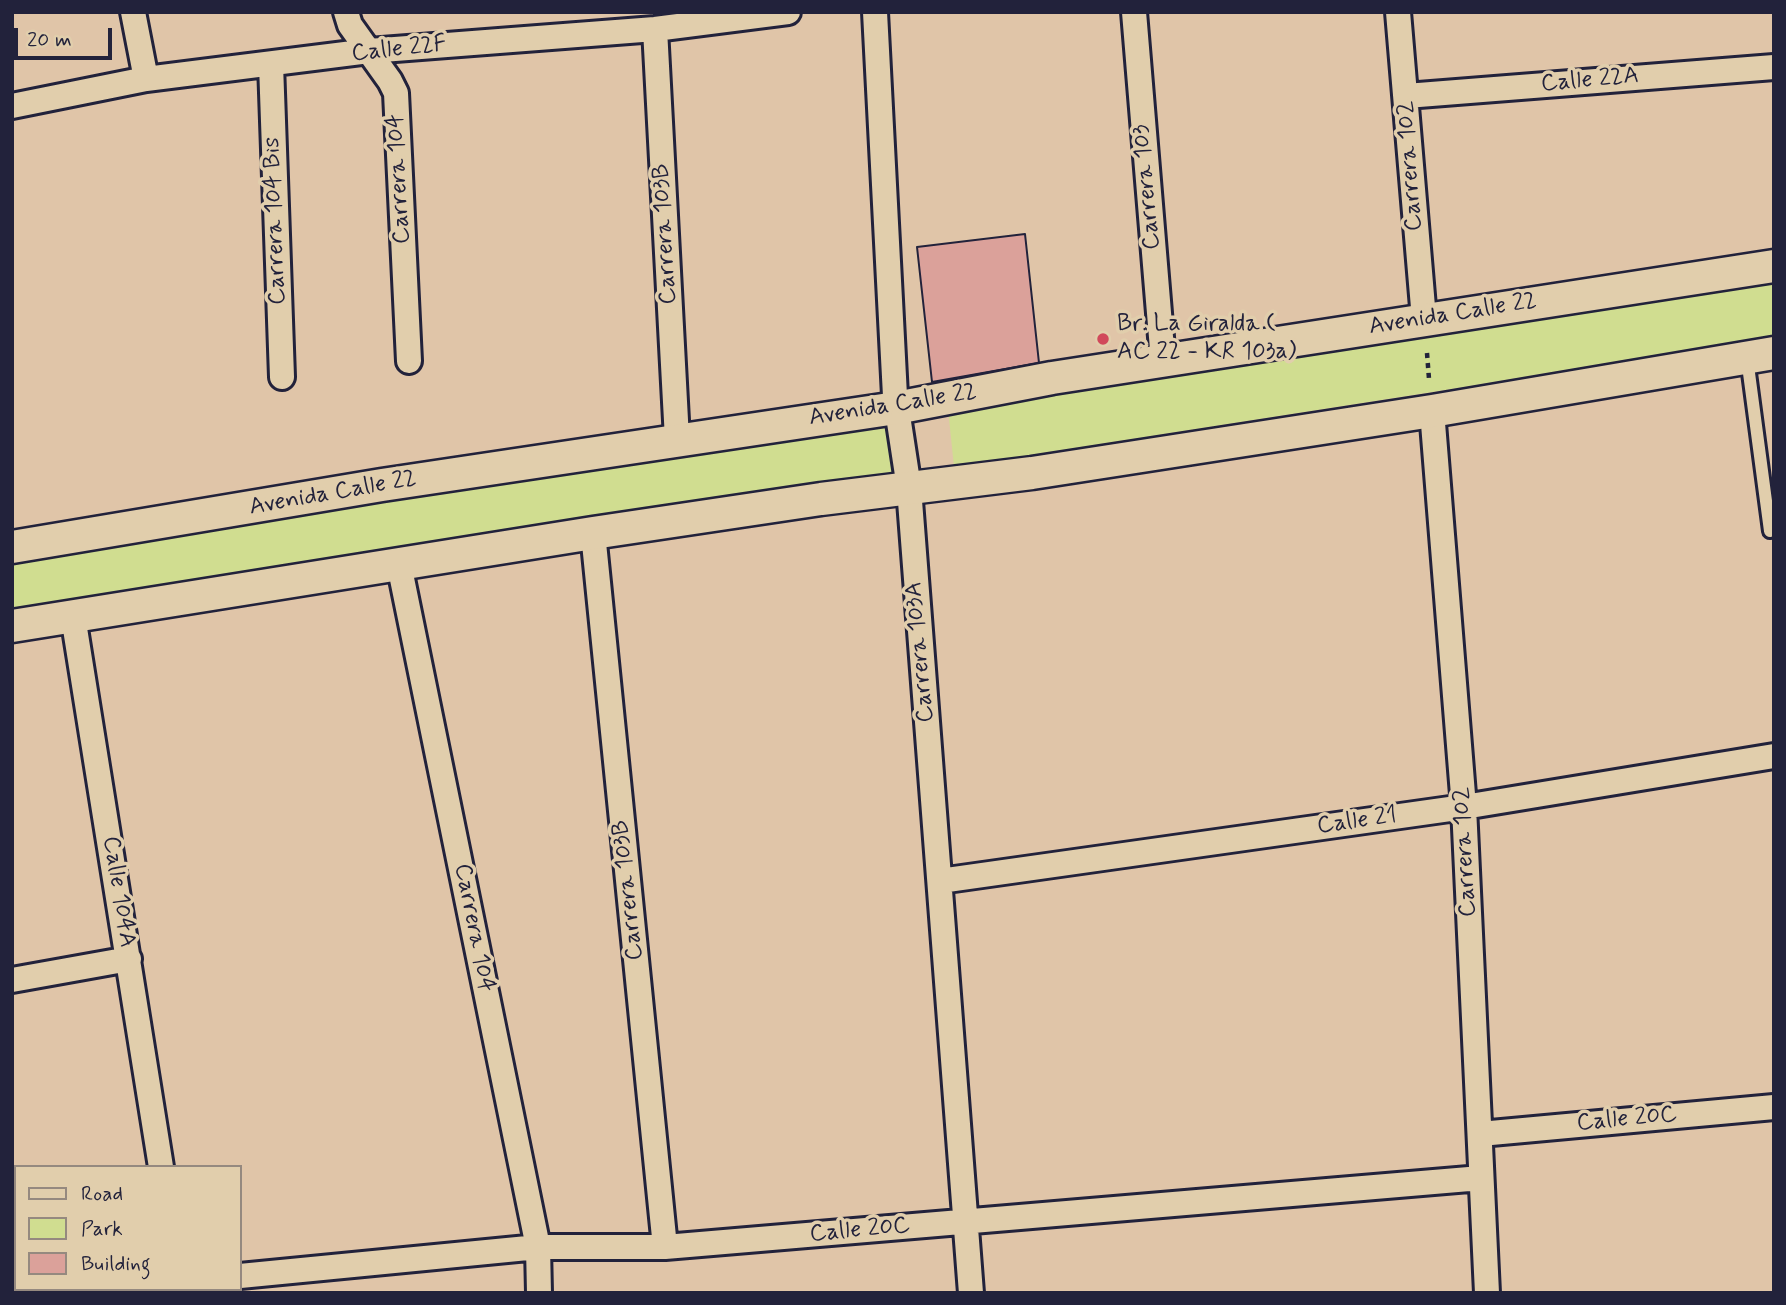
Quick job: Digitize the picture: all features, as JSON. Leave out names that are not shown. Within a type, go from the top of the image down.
[{"type":"street","points":[[133,12],[146,79]]},
{"type":"street","name":"Carrera 104","points":[[346,12],[350,25],[396,93],[409,361]]},
{"type":"street","name":"Calle 22F","points":[[12,106],[146,79],[369,51],[655,29],[788,12]]},
{"type":"street","name":"Carrera 103A","points":[[875,12],[896,408],[909,488],[971,1293]]},
{"type":"street","name":"Carrera 103","points":[[1134,12],[1163,361]]},
{"type":"street","name":"Carrera 102","points":[[1398,12],[1424,319]]},
{"type":"street","name":"Carrera 103B","points":[[655,29],[677,439]]},
{"type":"street","name":"Carrera 104 Bis","points":[[271,64],[282,377]]},
{"type":"street","name":"Calle 22A","points":[[1406,96],[1774,67]]},
{"type":"street","name":"Avenida Calle 22","points":[[12,547],[383,485],[896,408],[1052,378],[1774,267]]},
{"type":"street","points":[[12,626],[593,533],[1032,473],[1432,411],[1760,355]]},
{"type":"street","name":"Carrera 102","points":[[1432,411],[1464,807],[1487,1293]]},
{"type":"street","name":"Carrera 103B","points":[[593,533],[665,1247]]},
{"type":"street","name":"Carrera 104","points":[[399,564],[538,1247],[539,1293]]},
{"type":"street","name":"Calle 104A","points":[[74,617],[162,1165]]},
{"type":"street","name":"Calle 21","points":[[940,881],[1464,807],[1774,756]]},
{"type":"street","points":[[12,980],[129,959]]},
{"type":"street","name":"Calle 20C","points":[[1480,1134],[1774,1107]]},
{"type":"street","name":"Calle 20C","points":[[242,1276],[538,1247],[665,1247],[1481,1178]]},
{"type":"street","points":[[76,1293],[94,1291]]},
{"type":"lane","points":[[1760,355],[1770,531]]},
{"type":"path","points":[[1424,319],[1432,411]]},
{"type":"green space","points":[[1774,280],[1774,335],[1458,388],[954,467],[948,409]]},
{"type":"green space","points":[[888,419],[894,476],[604,516],[12,610],[12,561]]},
{"type":"building","points":[[1025,234],[1039,363],[932,382],[917,247]]},
{"type":"place","name":"Br. La Giralda ( AC 22 - KR 103a)","points":[[1103,339]]}]
